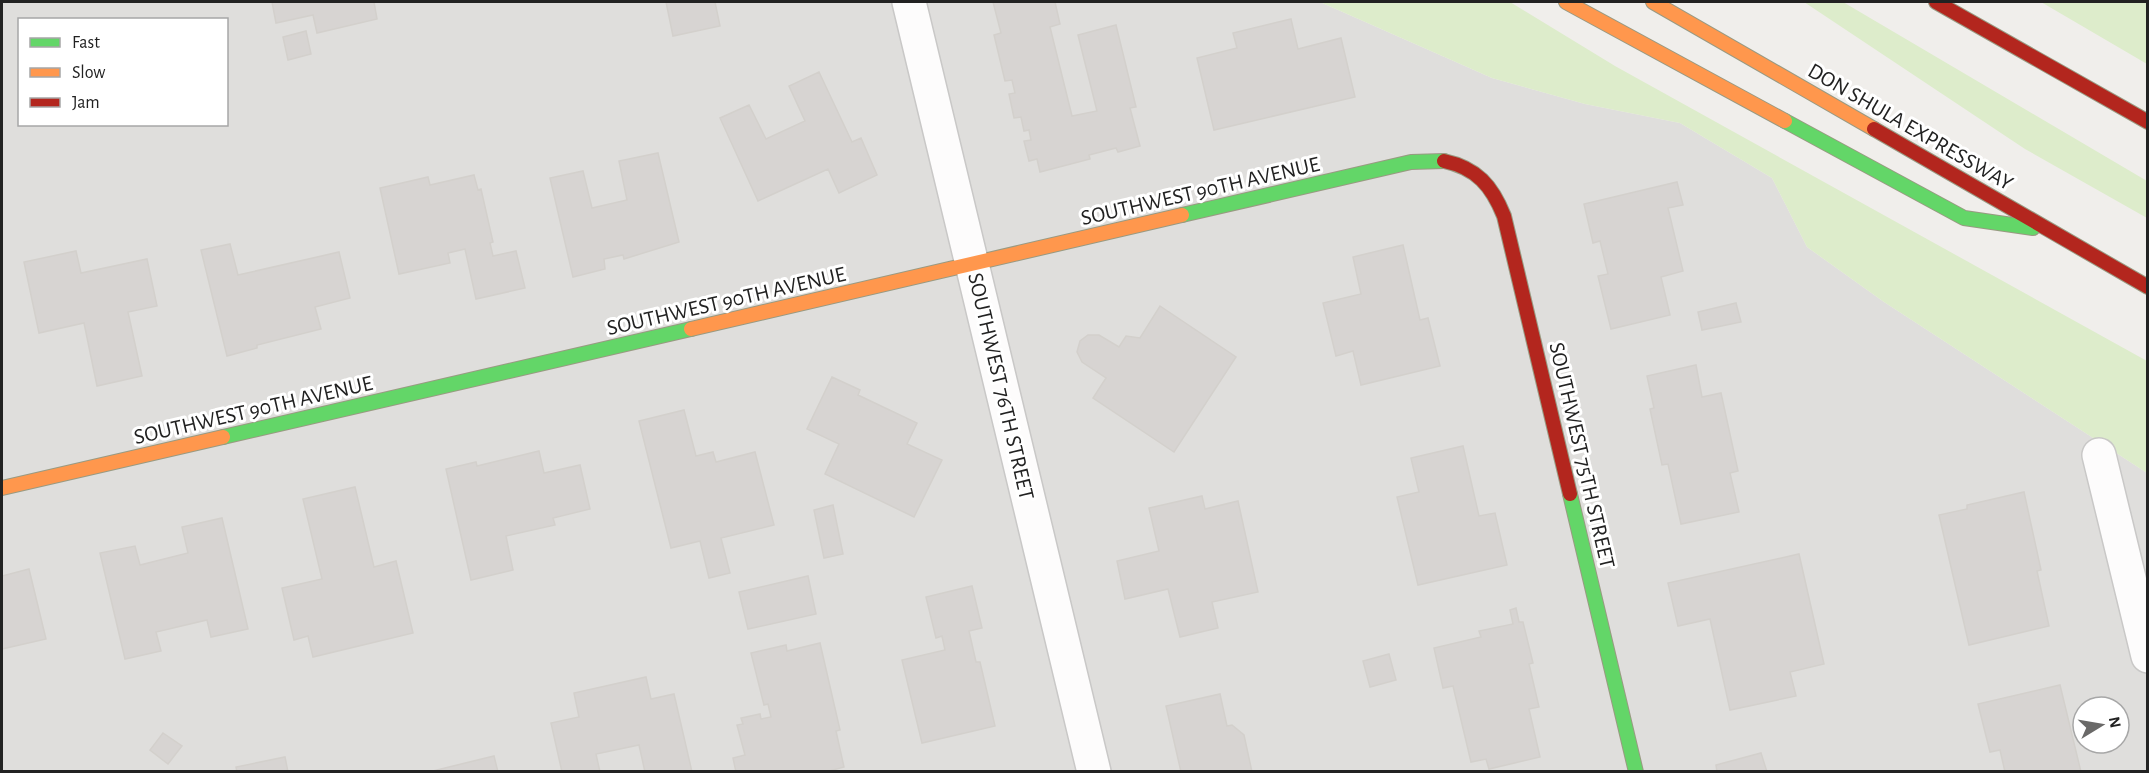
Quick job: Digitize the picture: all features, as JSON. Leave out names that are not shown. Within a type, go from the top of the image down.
[{"type":"main road","points":[[1566,2],[1964,218],[2049,230]]},
{"type":"main road","name":"DON SHULA EXPRESSWAY","points":[[1653,2],[2148,287]]},
{"type":"main road","points":[[1935,2],[2148,122]]},
{"type":"main road","name":"SOUTHWEST 90TH AVENUE","points":[[2,488],[1411,162],[1438,160],[1461,164]]},
{"type":"main road","name":"SOUTHWEST 75TH STREET","points":[[1461,164],[1488,184],[1504,216],[1636,771]]},
{"type":"street","name":"SOUTHWEST 76TH STREET","points":[[909,2],[1092,771]]},
{"type":"street","points":[[2099,455],[2148,656]]},
{"type":"shaded area","points":[[2,2],[1320,2],[1492,78],[1585,104],[1680,123],[1772,178],[1807,247],[1884,302],[2147,473],[2147,771],[2,772]]},
{"type":"green space","points":[[1320,2],[1510,2],[1615,66],[2147,361],[2147,473],[1884,302],[1807,247],[1772,178],[1680,123],[1585,104],[1492,78]]},
{"type":"green space","points":[[1804,2],[1843,2],[2147,181],[2147,218],[2025,149]]},
{"type":"green space","points":[[2041,2],[2147,2],[2147,64]]},
{"type":"building","points":[[272,2],[374,2],[377,19],[317,33],[313,15],[276,23]]},
{"type":"building","points":[[666,2],[715,2],[720,26],[673,36]]},
{"type":"building","points":[[993,2],[1055,2],[1060,24],[1050,27],[1072,116],[1097,111],[1078,35],[1116,25],[1136,107],[1130,108],[1140,146],[1118,152],[1116,148],[1089,155],[1090,159],[1040,172],[1037,159],[1029,161],[1024,141],[1031,140],[1029,130],[1024,131],[1021,117],[1014,118],[1009,94],[1015,93],[1012,80],[1005,81],[994,35],[1001,33]]},
{"type":"building","points":[[1291,19],[1298,49],[1341,38],[1355,97],[1214,130],[1197,58],[1237,48],[1233,33]]},
{"type":"building","points":[[306,31],[311,54],[288,60],[283,37]]},
{"type":"building","points":[[819,72],[852,142],[861,138],[877,175],[839,193],[828,169],[758,201],[720,118],[749,105],[766,139],[805,121],[789,86]]},
{"type":"building","points":[[658,153],[679,242],[624,259],[623,255],[604,259],[605,269],[573,277],[550,178],[583,171],[592,208],[627,200],[619,161]]},
{"type":"building","points":[[474,175],[478,190],[481,189],[493,242],[490,243],[493,256],[516,251],[525,288],[476,299],[465,249],[448,253],[450,263],[399,274],[380,188],[428,177],[430,185]]},
{"type":"building","points":[[1677,182],[1683,205],[1668,208],[1683,271],[1661,277],[1670,315],[1611,329],[1598,276],[1608,274],[1600,241],[1593,243],[1584,204]]},
{"type":"building","points":[[230,244],[238,275],[339,252],[350,298],[315,307],[321,329],[257,345],[257,348],[227,356],[201,250]]},
{"type":"building","points":[[1403,245],[1420,320],[1428,318],[1440,366],[1361,385],[1353,351],[1336,356],[1323,303],[1361,294],[1353,257]]},
{"type":"building","points":[[76,251],[81,273],[147,259],[157,306],[128,312],[142,376],[97,386],[84,323],[39,333],[24,262]]},
{"type":"building","points":[[1736,303],[1741,322],[1702,330],[1698,312]]},
{"type":"building","points":[[1160,306],[1236,357],[1174,452],[1093,398],[1106,378],[1082,362],[1077,352],[1080,341],[1088,335],[1099,335],[1119,347],[1126,336],[1140,338]]},
{"type":"building","points":[[1696,365],[1702,397],[1721,393],[1738,471],[1730,473],[1739,512],[1681,524],[1668,464],[1662,465],[1650,409],[1654,408],[1647,376]]},
{"type":"building","points":[[832,377],[860,390],[858,395],[917,423],[907,444],[942,460],[914,517],[825,474],[839,444],[807,429]]},
{"type":"building","points":[[684,410],[696,456],[713,452],[716,462],[755,452],[774,525],[721,538],[730,573],[709,578],[700,541],[671,548],[639,421]]},
{"type":"building","points":[[1463,446],[1479,516],[1495,513],[1507,565],[1418,585],[1397,497],[1419,492],[1411,458]]},
{"type":"building","points":[[539,451],[544,473],[580,465],[590,509],[553,518],[555,525],[506,536],[513,570],[471,580],[446,469],[476,462],[477,466]]},
{"type":"building","points":[[355,487],[374,567],[396,561],[413,633],[313,657],[308,636],[294,640],[282,588],[322,579],[303,499]]},
{"type":"building","points":[[2024,492],[2041,570],[2037,571],[2049,626],[1969,645],[1939,515],[1967,509],[1967,505]]},
{"type":"building","points":[[1202,496],[1205,509],[1238,501],[1258,592],[1212,602],[1218,628],[1180,637],[1168,589],[1125,599],[1117,561],[1159,551],[1149,508]]},
{"type":"building","points":[[833,505],[843,554],[824,558],[814,510]]},
{"type":"building","points":[[222,518],[248,629],[211,637],[207,620],[156,632],[161,651],[125,659],[100,553],[135,546],[140,565],[188,553],[182,527]]},
{"type":"building","points":[[1799,554],[1824,664],[1790,672],[1796,696],[1730,710],[1710,619],[1678,626],[1668,583]]},
{"type":"building","points":[[29,569],[46,639],[2,649],[2,576]]},
{"type":"building","points":[[808,576],[816,614],[748,629],[739,592]]},
{"type":"building","points":[[972,586],[982,628],[969,631],[976,662],[980,662],[995,726],[922,743],[902,660],[945,650],[942,636],[936,638],[926,597]]},
{"type":"building","points":[[1516,608],[1519,622],[1523,622],[1533,663],[1529,664],[1539,707],[1529,709],[1540,757],[1489,769],[1486,759],[1471,762],[1453,686],[1443,688],[1434,648],[1481,637],[1479,631],[1513,624],[1510,610]]},
{"type":"building","points":[[820,643],[840,730],[836,731],[844,767],[826,772],[736,772],[733,758],[745,755],[737,725],[743,724],[741,718],[760,714],[761,719],[771,717],[768,704],[764,705],[751,653],[786,645],[787,651]]},
{"type":"building","points":[[1389,654],[1396,680],[1370,687],[1363,661]]},
{"type":"building","points":[[646,677],[651,699],[674,694],[692,772],[645,772],[639,745],[596,754],[600,772],[562,772],[551,723],[579,717],[574,693]]},
{"type":"building","points":[[2060,685],[2071,731],[2071,755],[2077,755],[2081,772],[2005,772],[2000,750],[1990,752],[1978,704]]},
{"type":"building","points":[[1220,694],[1227,726],[1232,725],[1244,735],[1252,772],[1181,772],[1166,706]]},
{"type":"building","points":[[163,733],[182,746],[168,764],[150,750]]},
{"type":"building","points":[[1761,753],[1767,772],[1717,772],[1716,765]]},
{"type":"building","points":[[494,756],[498,772],[429,772],[453,766]]},
{"type":"building","points":[[285,757],[288,772],[237,772],[236,767]]},
{"type":"traffic: fast","points":[[1785,121],[1964,218],[2033,228]]},
{"type":"traffic: fast","points":[[1182,215],[1411,162],[1444,161]]},
{"type":"traffic: fast","points":[[223,437],[691,329]]},
{"type":"traffic: fast","points":[[1570,494],[1636,772]]},
{"type":"traffic: slow","points":[[1566,2],[1785,121]]},
{"type":"traffic: slow","points":[[1653,2],[1874,129]]},
{"type":"traffic: slow","points":[[691,329],[1182,215]]},
{"type":"traffic: slow","points":[[2,488],[223,437]]},
{"type":"traffic: jam","points":[[1936,2],[2148,122]]},
{"type":"traffic: jam","points":[[1874,129],[2148,287]]},
{"type":"traffic: jam","points":[[1444,161],[1466,168],[1482,180],[1494,196],[1504,216],[1570,494]]}]
